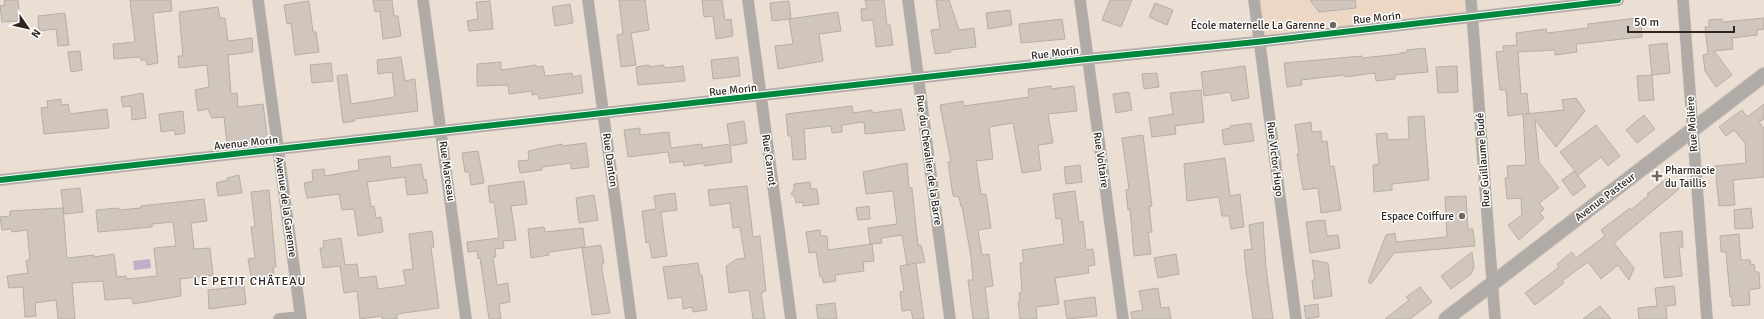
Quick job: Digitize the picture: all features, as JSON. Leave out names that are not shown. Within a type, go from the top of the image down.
[{"type":"street","name":"Avenue de la Garenne","points":[[258,0],[301,318]]},
{"type":"street","name":"Rue Marceau","points":[[423,0],[466,319]]},
{"type":"street","name":"Rue Danton","points":[[588,0],[631,319]]},
{"type":"street","name":"Rue Carnot","points":[[748,0],[790,319]]},
{"type":"street","name":"Rue du Chevalier de la Barre","points":[[908,0],[950,319]]},
{"type":"street","name":"Rue Voltaire","points":[[1080,0],[1123,319]]},
{"type":"street","name":"Rue Victor Hugo","points":[[1254,0],[1296,319]]},
{"type":"street","name":"Rue Guillaume Budé","points":[[1471,0],[1492,284],[1496,319]]},
{"type":"street","name":"Rue Morin","points":[[494,126],[1087,59],[1473,22],[1618,0]]},
{"type":"street","name":"Rue Molière","points":[[1683,0],[1707,319]]},
{"type":"street","name":"Avenue Pasteur","points":[[1446,319],[1764,75]]},
{"type":"street","name":"Avenue Morin","points":[[0,180],[494,126]]},
{"type":"street","points":[[279,319],[301,318]]},
{"type":"shaded area","name":"École maternelle La Garenne","points":[[1254,0],[1471,0],[1473,18],[1260,42]]},
{"type":"shaded area","points":[[150,259],[151,268],[134,270],[133,261]]},
{"type":"building","points":[[4,0],[18,0],[20,21],[2,22],[0,6],[5,5]]},
{"type":"building","points":[[130,0],[171,0],[172,11],[153,13],[158,63],[147,65],[146,60],[141,60],[140,57],[114,59],[113,44],[135,42]]},
{"type":"building","points":[[373,0],[392,0],[394,16],[398,16],[401,36],[383,39],[380,11],[375,12]]},
{"type":"building","points":[[619,0],[645,0],[649,30],[631,33],[636,65],[621,67],[617,35],[623,34]]},
{"type":"building","points":[[702,0],[722,0],[725,20],[731,19],[733,36],[716,39],[713,16],[704,17]]},
{"type":"building","points":[[865,0],[884,0],[887,25],[890,25],[893,45],[876,47],[873,20],[862,21],[861,9],[867,8]]},
{"type":"building","points":[[936,0],[949,0],[959,30],[974,28],[976,47],[950,50],[951,52],[935,54],[931,30],[940,29]]},
{"type":"building","points":[[1110,0],[1132,0],[1121,27],[1102,20]]},
{"type":"building","points":[[1310,0],[1355,0],[1356,8],[1319,12]]},
{"type":"building","points":[[309,1],[313,32],[316,32],[319,52],[295,55],[291,23],[287,24],[284,5]]},
{"type":"building","points":[[490,1],[493,29],[469,31],[467,21],[478,19],[476,2]]},
{"type":"building","points":[[789,1],[791,19],[772,21],[770,3]]},
{"type":"building","points":[[1155,3],[1173,10],[1167,25],[1149,17]]},
{"type":"building","points":[[570,4],[573,23],[555,26],[552,7]]},
{"type":"building","points":[[218,7],[220,18],[225,18],[228,41],[252,38],[253,52],[228,55],[231,94],[237,93],[238,107],[263,104],[267,134],[262,140],[227,144],[224,117],[212,118],[208,109],[198,111],[195,90],[209,87],[207,65],[179,68],[178,56],[183,56],[179,12]]},
{"type":"building","points":[[1010,10],[1012,25],[988,29],[986,13]]},
{"type":"building","points":[[838,12],[841,31],[819,34],[823,61],[778,69],[775,46],[793,44],[789,19]]},
{"type":"building","points":[[65,13],[69,45],[58,46],[56,29],[39,31],[38,16]]},
{"type":"building","points":[[1637,18],[1637,25],[1641,24],[1642,37],[1576,44],[1577,52],[1555,55],[1555,50],[1518,52],[1521,94],[1527,93],[1529,113],[1525,114],[1564,110],[1562,100],[1576,98],[1585,111],[1556,147],[1535,120],[1539,162],[1559,188],[1539,203],[1544,209],[1540,213],[1544,218],[1519,240],[1508,225],[1522,215],[1521,198],[1507,199],[1505,178],[1508,177],[1507,166],[1526,165],[1523,114],[1508,116],[1506,90],[1500,90],[1496,52],[1504,51],[1503,46],[1517,45],[1516,33],[1546,29],[1547,33],[1588,28],[1588,24]]},
{"type":"building","points":[[1764,18],[1764,29],[1757,30],[1757,35],[1732,38],[1733,49],[1714,51],[1732,75],[1716,87],[1705,71],[1703,55],[1708,54],[1705,27],[1709,27],[1709,20],[1722,19],[1722,22]]},
{"type":"building","points":[[1062,19],[1065,39],[1021,43],[1019,24]]},
{"type":"building","points":[[1667,43],[1670,73],[1652,75],[1649,45]]},
{"type":"building","points":[[1425,48],[1428,72],[1395,75],[1395,79],[1376,81],[1375,73],[1345,77],[1344,75],[1301,80],[1302,85],[1287,87],[1284,63],[1400,54],[1407,52],[1407,50]]},
{"type":"building","points":[[80,51],[82,70],[71,72],[68,52]]},
{"type":"building","points":[[401,57],[405,81],[415,79],[418,111],[354,119],[355,121],[343,123],[337,76],[347,74],[351,104],[395,97],[392,72],[378,74],[377,60]]},
{"type":"building","points":[[738,57],[740,76],[713,79],[711,60]]},
{"type":"building","points":[[501,62],[501,70],[536,65],[536,67],[543,66],[545,76],[572,73],[573,77],[581,75],[583,93],[539,99],[538,94],[532,95],[532,91],[509,94],[508,85],[477,86],[477,64]]},
{"type":"building","points":[[331,63],[333,81],[312,83],[310,65]]},
{"type":"building","points":[[649,65],[649,67],[664,65],[664,68],[683,66],[685,81],[638,85],[636,67]]},
{"type":"building","points":[[1245,66],[1249,98],[1232,101],[1230,92],[1204,96],[1201,72]]},
{"type":"building","points":[[1457,66],[1458,92],[1438,93],[1436,67]]},
{"type":"building","points":[[1157,73],[1159,87],[1144,89],[1142,74]]},
{"type":"building","points":[[1652,75],[1654,100],[1639,101],[1637,76]]},
{"type":"building","points":[[1051,86],[1051,89],[1074,86],[1077,111],[1048,114],[1053,143],[1038,145],[1041,170],[1022,173],[1013,123],[989,127],[993,159],[976,161],[981,194],[986,194],[991,228],[978,230],[982,255],[989,254],[993,286],[985,287],[989,319],[973,319],[968,280],[973,280],[971,257],[962,206],[961,207],[959,197],[953,196],[948,162],[951,162],[940,105],[963,101],[964,106],[1029,97],[1028,89]]},
{"type":"building","points":[[1201,90],[1204,122],[1175,126],[1176,134],[1152,137],[1149,118],[1173,114],[1170,93]]},
{"type":"building","points":[[1129,92],[1132,110],[1116,113],[1113,94]]},
{"type":"building","points":[[143,93],[146,118],[132,120],[131,106],[123,107],[121,97]]},
{"type":"building","points":[[61,99],[61,105],[68,104],[70,114],[107,109],[109,128],[44,134],[41,108],[48,107],[47,101]]},
{"type":"building","points":[[1764,104],[1764,119],[1759,122],[1764,128],[1764,177],[1733,180],[1735,205],[1719,206],[1715,166],[1746,163],[1745,143],[1734,130],[1726,136],[1719,127],[1742,110],[1747,117]]},
{"type":"building","points":[[852,106],[853,113],[872,110],[872,113],[901,109],[905,130],[865,134],[864,122],[842,125],[842,132],[832,133],[831,126],[804,129],[806,159],[793,160],[791,136],[788,136],[786,114]]},
{"type":"building","points":[[183,111],[185,133],[175,135],[174,130],[161,132],[159,114]]},
{"type":"building","points":[[1644,115],[1655,129],[1637,143],[1626,130]]},
{"type":"building","points":[[1424,116],[1429,180],[1392,184],[1392,190],[1374,192],[1373,165],[1379,164],[1376,134],[1387,133],[1388,140],[1409,139],[1408,117]]},
{"type":"building","points":[[744,121],[747,143],[730,146],[732,162],[704,166],[704,163],[684,166],[683,161],[670,163],[668,152],[628,157],[624,130],[640,128],[640,135],[669,132],[671,148],[702,144],[702,148],[730,144],[727,124]]},
{"type":"building","points":[[1311,122],[1312,132],[1321,131],[1322,142],[1327,141],[1330,167],[1334,166],[1341,210],[1321,213],[1318,188],[1303,190],[1297,154],[1299,154],[1295,125]]},
{"type":"building","points":[[1251,123],[1254,141],[1224,145],[1222,130],[1230,128],[1230,126]]},
{"type":"building","points":[[1596,125],[1620,156],[1608,166],[1601,157],[1578,175],[1560,152]]},
{"type":"building","points":[[1143,135],[1152,206],[1149,207],[1152,232],[1148,232],[1151,254],[1134,256],[1130,209],[1128,210],[1126,190],[1129,189],[1122,138]]},
{"type":"building","points":[[586,143],[589,167],[571,169],[571,163],[542,167],[542,170],[520,173],[518,161],[529,160],[528,151],[562,144],[562,146]]},
{"type":"building","points":[[478,151],[484,183],[471,185],[469,172],[465,172],[462,153]]},
{"type":"building","points":[[390,156],[391,168],[421,164],[424,180],[426,179],[428,193],[407,195],[405,177],[367,182],[371,207],[374,206],[376,218],[381,217],[383,232],[358,236],[354,209],[342,210],[339,194],[307,198],[304,183],[313,181],[312,170],[324,169],[325,176],[359,170],[358,160]]},
{"type":"building","points":[[1225,158],[1230,196],[1240,194],[1244,227],[1231,229],[1229,216],[1222,216],[1219,197],[1187,201],[1184,164]]},
{"type":"building","points":[[907,163],[909,188],[912,188],[918,245],[921,245],[925,262],[907,265],[902,235],[881,238],[882,243],[870,244],[868,228],[897,224],[893,191],[866,194],[863,172]]},
{"type":"building","points":[[1080,165],[1082,182],[1066,184],[1064,167]]},
{"type":"building","points":[[1574,171],[1586,186],[1573,196],[1562,180]]},
{"type":"building","points":[[239,175],[242,193],[218,196],[216,183]]},
{"type":"building","points":[[1669,177],[1679,189],[1614,243],[1634,268],[1629,280],[1618,265],[1601,279],[1588,262],[1562,281],[1564,283],[1535,305],[1525,293],[1559,267],[1557,264],[1572,252],[1576,258],[1605,236],[1601,230],[1630,208],[1631,210],[1649,195],[1647,194]]},
{"type":"building","points":[[524,181],[527,204],[511,206],[516,240],[503,241],[504,248],[495,249],[496,257],[493,257],[497,285],[508,283],[510,302],[499,304],[501,319],[489,319],[480,258],[478,259],[477,251],[468,252],[467,242],[499,238],[494,202],[490,203],[488,186]]},
{"type":"building","points":[[810,182],[811,189],[817,189],[819,204],[803,206],[803,202],[796,203],[795,197],[791,194],[794,190],[794,184]]},
{"type":"building","points":[[747,186],[753,237],[760,236],[766,291],[761,293],[765,319],[753,319],[749,290],[729,293],[726,266],[737,259],[745,258],[740,227],[733,228],[730,203],[710,206],[708,190]]},
{"type":"building","points":[[80,188],[83,212],[64,214],[61,190]]},
{"type":"building","points":[[269,190],[276,267],[273,267],[274,276],[252,281],[248,259],[255,258],[251,227],[255,227],[251,192]]},
{"type":"building","points":[[1075,191],[1079,222],[1083,221],[1086,250],[1093,249],[1095,265],[1088,266],[1089,273],[1055,278],[1059,304],[1036,307],[1037,319],[1020,319],[1018,302],[1020,301],[1019,293],[1022,292],[1020,263],[1024,262],[1022,250],[1064,244],[1061,218],[1056,219],[1053,194]]},
{"type":"building","points":[[675,193],[677,210],[661,212],[667,256],[652,258],[649,242],[646,243],[642,211],[656,209],[654,196]]},
{"type":"building","points":[[594,195],[598,220],[579,223],[576,198]]},
{"type":"building","points":[[1466,196],[1468,229],[1473,229],[1475,246],[1394,253],[1371,284],[1368,282],[1386,235],[1395,233],[1396,242],[1447,237],[1445,197]]},
{"type":"building","points":[[204,199],[207,221],[191,223],[194,249],[210,248],[213,275],[180,279],[181,296],[133,304],[132,298],[105,300],[103,281],[72,283],[75,319],[58,319],[56,300],[35,303],[36,316],[25,317],[23,287],[9,288],[7,276],[28,273],[26,261],[30,259],[27,230],[12,232],[11,229],[2,230],[0,217],[10,216],[10,211],[63,208],[67,258],[94,255],[94,257],[114,254],[117,277],[126,276],[126,279],[157,276],[154,248],[176,246],[173,222],[152,224],[152,227],[98,232],[96,210],[141,208],[141,206]]},
{"type":"building","points":[[869,206],[870,219],[858,220],[856,208]]},
{"type":"building","points":[[1751,208],[1753,228],[1735,229],[1734,210]]},
{"type":"building","points":[[1325,220],[1327,236],[1338,235],[1340,248],[1310,253],[1306,222]]},
{"type":"building","points":[[1263,222],[1266,268],[1273,319],[1253,319],[1244,250],[1252,249],[1249,225]]},
{"type":"building","points":[[544,227],[545,232],[583,228],[585,247],[549,252],[549,255],[531,258],[528,229]]},
{"type":"building","points":[[820,230],[821,236],[827,236],[828,250],[872,244],[874,261],[863,262],[864,271],[835,275],[836,281],[823,283],[822,277],[820,277],[816,252],[809,253],[806,232]]},
{"type":"building","points":[[432,231],[434,247],[431,247],[439,308],[397,314],[397,319],[382,319],[382,316],[360,319],[357,291],[344,293],[340,266],[323,268],[320,248],[324,248],[323,241],[341,238],[345,265],[357,264],[359,278],[376,276],[378,289],[406,285],[403,270],[413,269],[409,234]]},
{"type":"building","points":[[1682,231],[1683,247],[1679,247],[1682,276],[1664,278],[1660,233]]},
{"type":"building","points":[[1739,234],[1741,260],[1750,260],[1751,265],[1754,264],[1755,272],[1759,272],[1760,288],[1749,290],[1750,305],[1732,306],[1726,252],[1721,252],[1720,236]]},
{"type":"building","points":[[601,245],[604,263],[602,263],[602,270],[610,313],[592,315],[582,248]]},
{"type":"building","points":[[1472,252],[1474,267],[1471,274],[1451,289],[1441,276]]},
{"type":"building","points":[[1176,254],[1179,274],[1158,278],[1154,258]]},
{"type":"building","points":[[1312,260],[1328,263],[1332,296],[1314,299],[1312,280],[1315,280]]},
{"type":"building","points":[[698,263],[700,275],[702,275],[707,310],[693,312],[692,307],[683,309],[682,297],[668,299],[663,267]]},
{"type":"building","points":[[916,263],[924,319],[913,319],[911,310],[902,311],[900,292],[904,291],[900,266]]},
{"type":"building","points":[[244,286],[246,304],[209,309],[208,290]]},
{"type":"building","points":[[1674,286],[1676,305],[1666,306],[1667,319],[1639,319],[1638,308],[1657,306],[1655,288]]},
{"type":"building","points":[[1420,287],[1432,302],[1410,319],[1385,319],[1409,300],[1406,297]]},
{"type":"building","points":[[1158,288],[1161,308],[1169,307],[1171,319],[1132,319],[1131,312],[1143,310],[1139,291]]},
{"type":"building","points":[[1095,297],[1097,316],[1067,319],[1064,301]]},
{"type":"building","points":[[835,303],[837,319],[818,319],[816,305]]},
{"type":"building","points":[[1318,304],[1319,317],[1306,319],[1304,306]]},
{"type":"building","points":[[1600,306],[1611,319],[1583,319]]},
{"type":"cycle path","points":[[0,180],[1087,59],[1266,41],[1618,0]]},
{"type":"place","name":"École maternelle La Garenne","points":[[1333,25]]},
{"type":"place","name":"Pharmacie du Taillis","points":[[1657,176]]},
{"type":"place","name":"Espace Coiffure","points":[[1462,216]]},
{"type":"district","name":"LE PETIT CHÂTEAU","points":[[250,281]]}]
